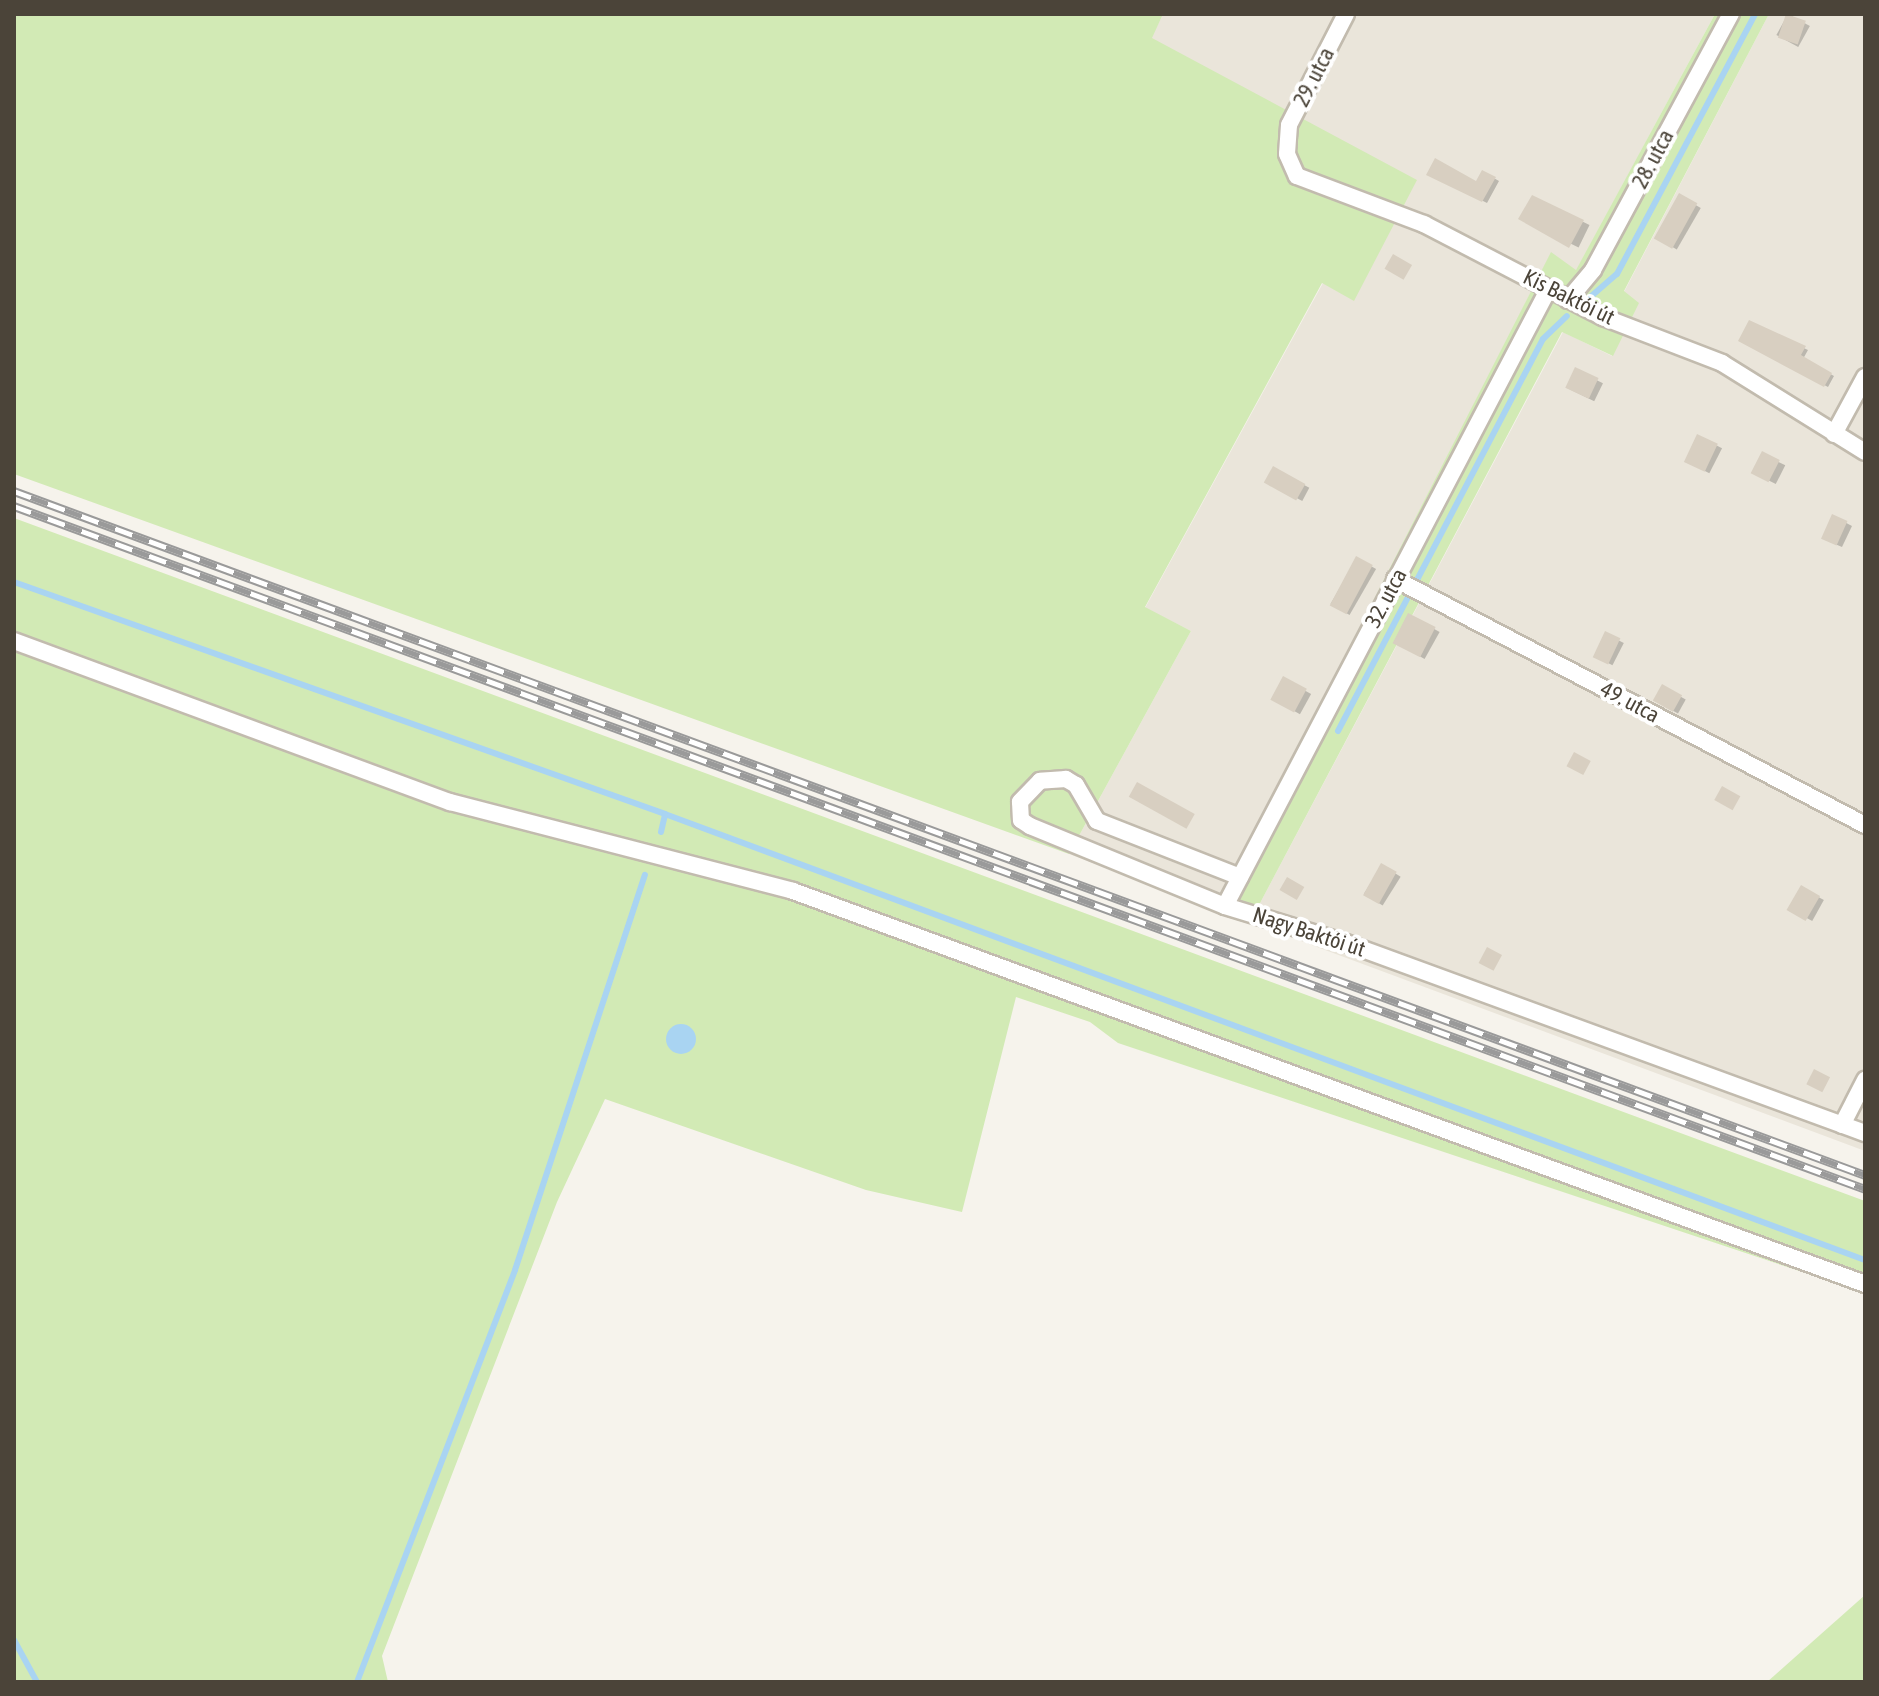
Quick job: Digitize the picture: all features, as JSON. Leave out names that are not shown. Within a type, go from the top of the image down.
[{"type":"street","name":"29. utca","points":[[1286,141],[1289,125],[1346,14]]},
{"type":"street","name":"28. utca","points":[[1568,300],[1593,270],[1731,14]]},
{"type":"street","name":"Kis Baktói út","points":[[1286,141],[1290,167],[1308,182],[1424,224],[1568,300],[1722,363],[1865,452]]},
{"type":"street","name":"32. utca","points":[[1225,906],[1548,290]]},
{"type":"street","points":[[1834,434],[1865,377]]},
{"type":"street","name":"49. utca","points":[[1395,579],[1865,825]]},
{"type":"street","points":[[14,641],[450,802],[793,891],[1865,1284]]},
{"type":"street","name":"Nagy Baktói út","points":[[1240,877],[1097,821],[1066,779],[1040,781],[1020,802],[1021,820],[1030,826],[1225,906],[1346,943],[1865,1133]]},
{"type":"street","points":[[1842,1125],[1865,1080]]},
{"type":"shaded area","points":[[1163,14],[1715,14],[1576,271],[1551,253],[1216,909],[1069,854],[1191,631],[1145,608],[1323,283],[1354,300],[1151,38]]},
{"type":"shaded area","points":[[1769,14],[1865,14],[1865,1151],[1250,922],[1563,332],[1612,356],[1624,292]]},
{"type":"green space","points":[[14,14],[1163,14],[1152,38],[1417,180],[1354,301],[1322,283],[1145,607],[1191,631],[1069,854],[14,474]]},
{"type":"green space","points":[[1715,14],[1769,14],[1624,291],[1639,303],[1613,356],[1562,332],[1250,922],[1216,909],[1551,252],[1576,270]]},
{"type":"green space","points":[[14,518],[1865,1201],[1865,1293],[1118,1043],[1090,1022],[1016,997],[962,1212],[866,1190],[605,1099],[557,1202],[382,1656],[388,1682],[14,1682]]},
{"type":"green space","points":[[1865,1595],[1865,1682],[1767,1682]]},
{"type":"water","points":[[681,1024],[692,1028],[696,1039],[692,1050],[681,1054],[670,1050],[666,1039],[670,1028]]},
{"type":"building","points":[[1786,14],[1806,21],[1798,44],[1778,38]]},
{"type":"building","points":[[1435,158],[1476,181],[1482,170],[1496,177],[1482,202],[1426,175]]},
{"type":"building","points":[[1679,193],[1697,203],[1672,249],[1654,238]]},
{"type":"building","points":[[1532,195],[1584,220],[1569,248],[1518,219]]},
{"type":"building","points":[[1393,254],[1412,265],[1404,280],[1384,269]]},
{"type":"building","points":[[1749,320],[1806,346],[1801,355],[1832,373],[1824,387],[1738,341]]},
{"type":"building","points":[[1575,367],[1599,378],[1589,399],[1565,388]]},
{"type":"building","points":[[1697,434],[1718,444],[1705,472],[1684,462]]},
{"type":"building","points":[[1762,451],[1780,460],[1768,482],[1751,473]]},
{"type":"building","points":[[1273,466],[1305,484],[1296,501],[1264,483]]},
{"type":"building","points":[[1832,514],[1848,521],[1837,546],[1821,539]]},
{"type":"building","points":[[1356,556],[1373,565],[1346,614],[1330,605]]},
{"type":"building","points":[[1408,613],[1436,627],[1420,657],[1393,643]]},
{"type":"building","points":[[1605,631],[1620,638],[1608,664],[1593,657]]},
{"type":"building","points":[[1283,676],[1307,689],[1294,713],[1270,700]]},
{"type":"building","points":[[1662,684],[1682,695],[1673,712],[1653,701]]},
{"type":"building","points":[[1574,752],[1591,761],[1583,775],[1566,766]]},
{"type":"building","points":[[1137,782],[1195,814],[1186,829],[1129,797]]},
{"type":"building","points":[[1722,786],[1740,796],[1733,810],[1714,800]]},
{"type":"building","points":[[1381,863],[1397,872],[1379,904],[1363,895]]},
{"type":"building","points":[[1287,877],[1304,887],[1297,900],[1280,890]]},
{"type":"building","points":[[1801,885],[1820,896],[1806,921],[1786,910]]},
{"type":"building","points":[[1487,947],[1502,955],[1494,971],[1479,963]]},
{"type":"building","points":[[1814,1069],[1830,1077],[1822,1092],[1806,1084]]},
{"type":"waterway","points":[[1588,299],[1617,274],[1755,14]]},
{"type":"waterway","points":[[1338,731],[1543,339],[1567,316]]},
{"type":"waterway","points":[[14,582],[665,814],[1865,1260]]},
{"type":"waterway","points":[[661,832],[665,814]]},
{"type":"waterway","points":[[357,1682],[515,1270],[645,875]]},
{"type":"waterway","points":[[14,1640],[37,1682]]},
{"type":"railway","points":[[14,491],[1865,1175]]},
{"type":"railway","points":[[14,506],[1865,1189]]}]
